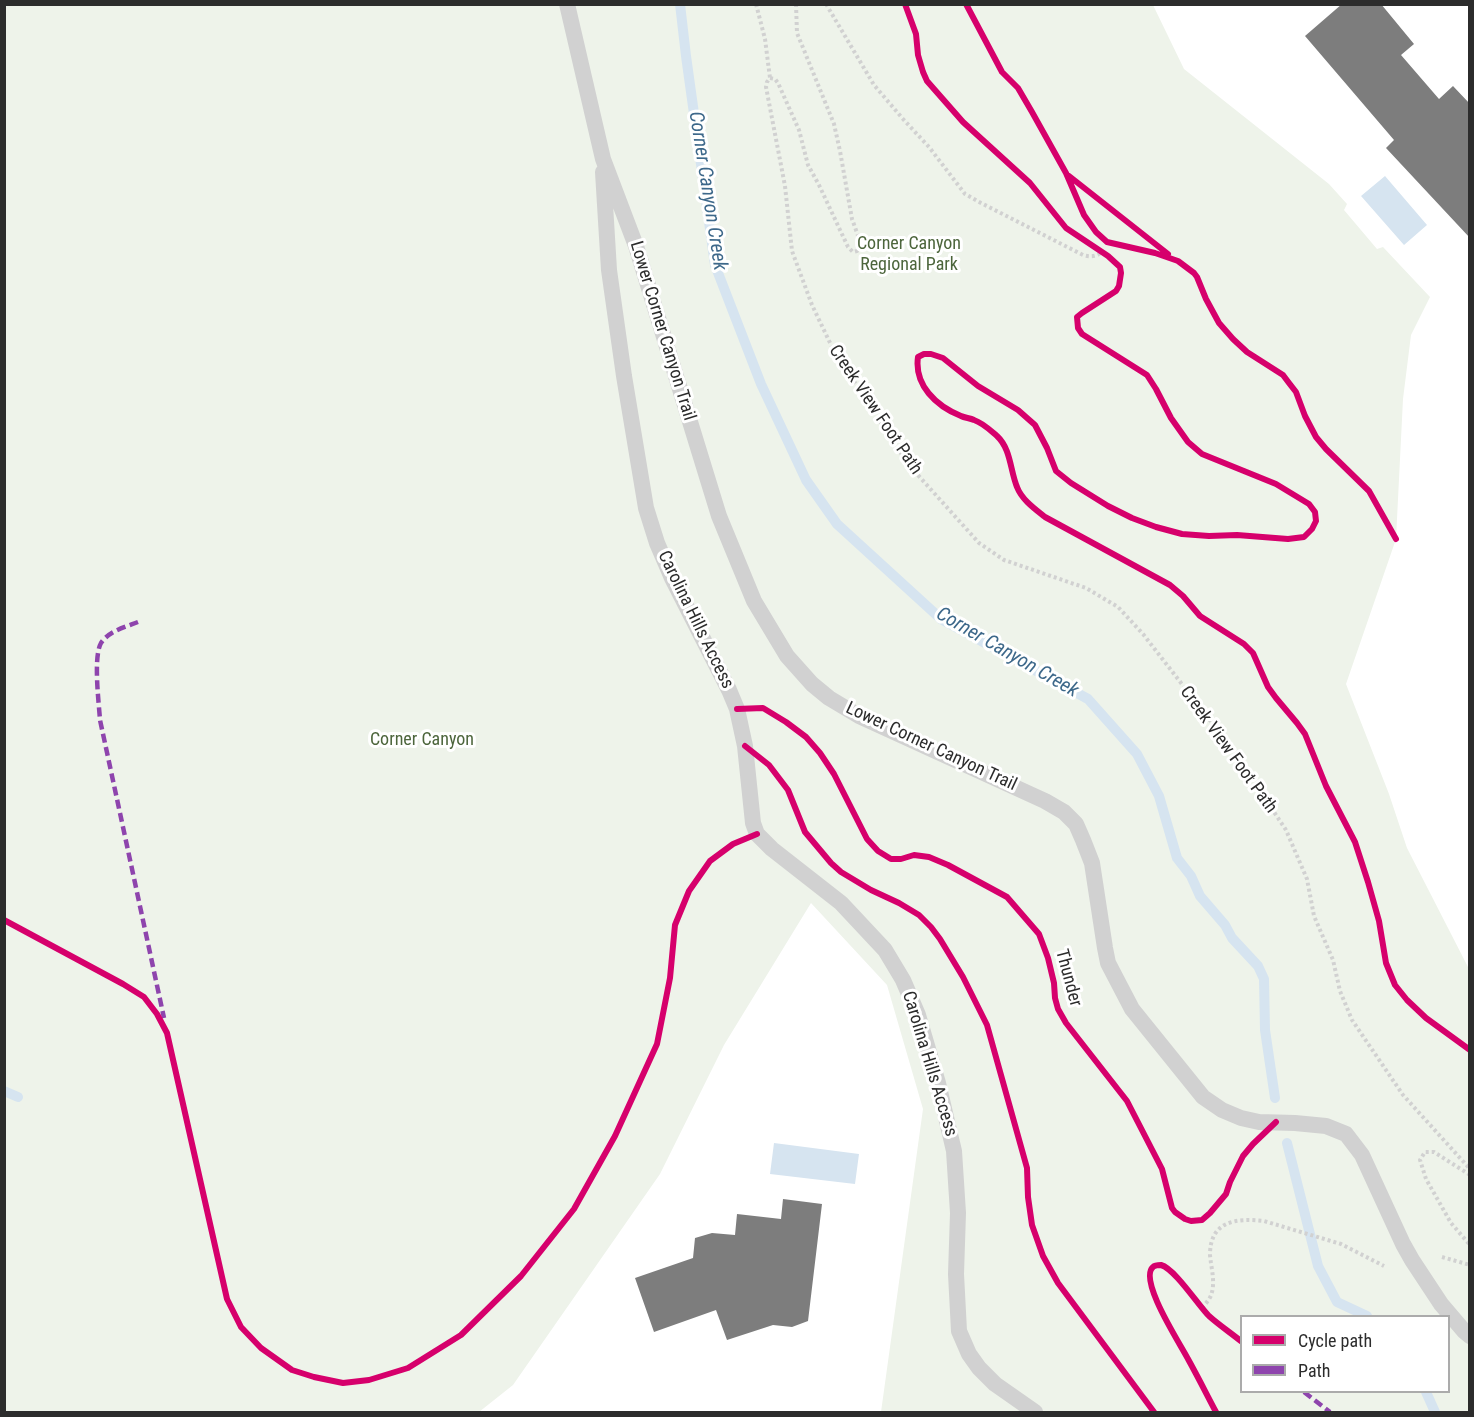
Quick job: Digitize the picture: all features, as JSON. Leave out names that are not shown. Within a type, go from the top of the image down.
[{"type":"lane","name":"Lower Corner Canyon Trail","points":[[567,4],[603,159],[636,246],[719,516],[754,601],[787,656],[812,684],[829,698],[859,716],[1045,801],[1064,812],[1076,824],[1092,863],[1108,963],[1132,1009],[1203,1097],[1222,1110],[1259,1122],[1326,1126],[1346,1134],[1362,1155],[1412,1260],[1441,1304],[1470,1336]]},
{"type":"lane","name":"Carolina Hills Access","points":[[603,159],[609,270],[646,508],[657,543],[672,578],[737,709],[745,746],[753,823],[757,834],[772,849],[841,903],[885,950],[903,980],[918,1015],[938,1083],[954,1151],[958,1213],[956,1274],[959,1331],[969,1354],[979,1368],[995,1384],[1035,1413]]},
{"type":"path","points":[[770,78],[775,79],[778,83],[799,130],[808,165],[848,247],[853,252],[857,251],[861,244],[852,219],[834,124],[797,33],[796,4]]},
{"type":"path","points":[[826,4],[874,85],[929,147],[965,194],[1083,255],[1094,257],[1105,254]]},
{"type":"path","points":[[1095,248],[1105,254]]},
{"type":"path","points":[[1470,1175],[1434,1152],[1425,1152],[1420,1160],[1426,1179],[1450,1223],[1470,1245]]},
{"type":"path","points":[[1202,1308],[1212,1293],[1210,1252],[1213,1238],[1226,1223],[1264,1221],[1341,1244]]},
{"type":"green space","name":"Corner Canyon","points":[[5,5],[1153,5],[1184,69],[1329,184],[1347,204],[1344,210],[1377,249],[1383,247],[1430,297],[1411,335],[1403,399],[1396,539],[1346,684],[1389,794],[1407,848],[1469,969],[1469,1412],[881,1412],[923,1109],[887,985],[811,903],[724,1045],[660,1174],[513,1385],[479,1412],[5,1412]]},
{"type":"shaded area","points":[[1385,176],[1427,225],[1404,245],[1361,196]]},
{"type":"shaded area","points":[[774,1143],[859,1154],[855,1184],[770,1174]]},
{"type":"building","points":[[1342,4],[1381,4],[1414,44],[1401,55],[1439,99],[1453,86],[1470,104],[1470,238],[1386,148],[1394,140],[1305,36]]},
{"type":"building","points":[[783,1199],[822,1204],[808,1321],[792,1327],[773,1325],[727,1340],[716,1310],[654,1332],[635,1278],[693,1258],[695,1238],[712,1233],[735,1235],[737,1214],[781,1219]]},
{"type":"waterway","name":"Corner Canyon Creek","points":[[680,4],[715,265],[761,384],[806,480],[837,524],[941,619],[1088,699],[1137,754],[1159,796],[1177,858],[1191,876],[1200,896],[1225,925],[1232,938],[1258,966],[1264,979],[1265,1030],[1275,1098]]},
{"type":"waterway","points":[[4,1091],[18,1097]]},
{"type":"waterway","name":"Corner Canyon Creek","points":[[1287,1143],[1318,1266],[1337,1302],[1365,1315]]},
{"type":"waterway","name":"Corner Canyon Creek","points":[[1426,1393],[1435,1412]]},
{"type":"marked path","points":[[138,622],[113,632],[101,643],[97,659],[98,692],[100,720],[164,1018]]},
{"type":"marked path","points":[[1305,1393],[1330,1412]]},
{"type":"cycle path","points":[[905,4],[916,34],[918,55],[927,81],[963,122],[1030,183],[1066,228],[1108,256],[1120,267],[1119,286],[1116,291],[1077,317],[1078,328],[1082,334],[1147,375],[1171,418],[1188,442],[1202,454],[1276,484],[1309,504],[1315,512],[1316,521],[1304,537],[1288,539],[1182,534],[1156,527],[1108,506],[1071,483],[1056,471],[1035,425],[1018,410],[978,386],[943,358],[931,354],[918,357],[923,385],[943,406],[980,423],[1002,441],[1008,453],[1019,492],[1037,511],[1170,585],[1200,616],[1244,644],[1253,653],[1268,687],[1305,734],[1326,786],[1355,842],[1379,921],[1386,963],[1395,985],[1426,1018],[1470,1050]]},
{"type":"cycle path","points":[[966,4],[1002,72],[1018,88],[1032,112],[1066,173],[1084,215],[1096,232],[1107,242],[1178,261],[1194,273],[1219,323],[1247,352],[1283,375],[1296,392],[1316,437],[1369,491],[1396,539]]},
{"type":"cycle path","points":[[1069,176],[1168,254]]},
{"type":"cycle path","name":"Thunder","points":[[737,709],[763,708],[806,737],[834,774],[867,839],[878,851],[891,859],[914,855],[929,857],[1007,897],[1039,934],[1048,958],[1058,1009],[1066,1023],[1127,1101],[1162,1169],[1175,1212],[1191,1221],[1202,1220],[1210,1213],[1226,1194],[1243,1156],[1276,1122]]},
{"type":"cycle path","points":[[745,746],[769,765],[788,790],[805,832],[831,863],[841,872],[871,890],[919,915],[940,939],[963,977],[987,1025],[1027,1168],[1032,1225],[1043,1256],[1058,1283],[1154,1412]]},
{"type":"cycle path","points":[[4,920],[123,984],[144,997],[157,1014],[167,1033],[227,1299],[241,1327],[261,1348],[292,1370],[343,1383],[369,1380],[408,1368],[461,1335],[521,1276],[574,1209],[615,1136],[657,1044],[670,978],[675,925],[689,891],[710,861],[733,844],[757,834]]},
{"type":"cycle path","points":[[1216,1412],[1162,1313],[1151,1285],[1150,1274],[1153,1267],[1161,1265],[1173,1273],[1209,1316],[1240,1340]]},
{"type":"park label","name":"Corner Canyon Regional Park","points":[[909,254]]}]
